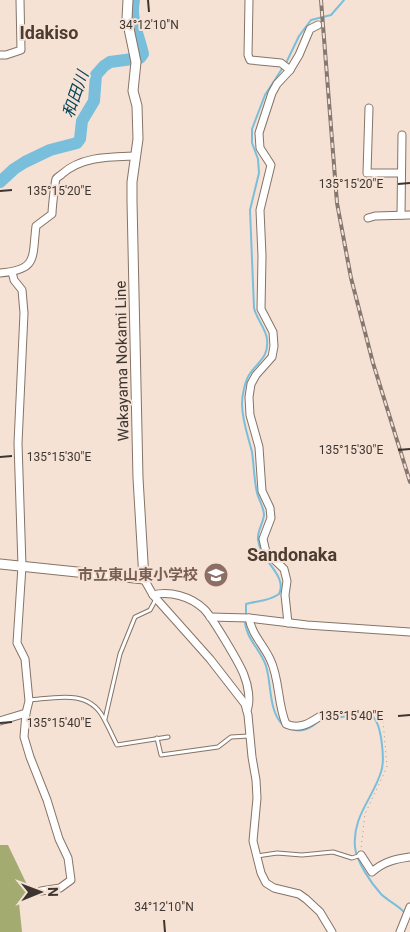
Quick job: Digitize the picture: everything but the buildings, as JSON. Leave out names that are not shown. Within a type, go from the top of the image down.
[{"type":"main road","name":"Wakayama Nokami Line","points":[[128,0],[127,19],[136,60],[133,91],[137,106],[138,139],[132,201],[138,478],[144,579]]},
{"type":"main road","points":[[0,564],[144,579]]},
{"type":"street","points":[[0,55],[21,50],[20,0]]},
{"type":"street","points":[[249,0],[248,55],[250,60],[280,63],[290,70]]},
{"type":"street","points":[[288,623],[285,595],[288,581],[279,563],[274,561],[266,552],[263,539],[271,518],[270,508],[262,491],[259,447],[250,415],[249,397],[251,384],[256,375],[272,358],[274,346],[272,332],[261,309],[262,256],[260,210],[271,165],[260,148],[259,133],[272,93],[299,55],[310,29],[318,25]]},
{"type":"street","points":[[369,108],[367,173],[401,173]]},
{"type":"street","points":[[401,215],[402,135]]},
{"type":"street","points":[[0,273],[12,272],[27,267],[32,260],[36,226],[52,214],[56,179],[73,165],[83,161],[136,156]]},
{"type":"street","points":[[368,218],[410,215]]},
{"type":"street","points":[[12,272],[14,280],[22,290],[24,313],[18,443],[22,566],[17,643],[25,659],[29,700],[24,737],[30,757],[48,800],[59,840],[68,858],[71,880],[60,888],[41,891]]},
{"type":"street","points":[[144,579],[155,597],[210,659],[245,704],[256,780],[253,841],[261,873],[266,883],[274,888],[299,894],[320,912],[332,932]]},
{"type":"street","points":[[155,597],[169,593],[178,594],[204,609],[245,676],[249,697],[247,710]]},
{"type":"street","points":[[210,617],[249,618],[307,626],[410,632]]},
{"type":"street","points":[[249,618],[253,633],[274,667],[281,712],[286,724],[294,727],[308,724],[322,715]]},
{"type":"street","points":[[0,721],[26,713]]},
{"type":"street","points":[[361,855],[372,872],[378,866],[387,862],[410,857]]},
{"type":"street","points":[[400,932],[410,907]]},
{"type":"lane","points":[[105,719],[120,654],[136,617],[150,610],[155,597]]},
{"type":"lane","points":[[29,700],[71,697],[88,700],[103,715],[116,745],[168,737]]},
{"type":"lane","points":[[157,738],[161,755],[218,746],[231,737],[250,736]]},
{"type":"lane","points":[[256,856],[276,853],[302,855],[333,852],[352,858],[361,855]]},
{"type":"path","points":[[322,715],[372,710],[376,711],[383,720],[387,767],[365,814],[360,845],[361,855]]},
{"type":"green space","points":[[0,845],[8,845],[31,893],[19,903],[22,932],[0,932]]},
{"type":"waterway","name":"和田川","points":[[0,182],[25,162],[50,150],[77,143],[80,139],[82,121],[94,101],[96,75],[110,62],[140,58],[143,54],[134,21],[134,0]]},
{"type":"waterway","points":[[246,615],[246,604],[275,596],[279,594],[281,587],[280,580],[263,555],[258,540],[264,512],[257,493],[252,452],[242,410],[246,381],[265,355],[267,345],[266,335],[254,308],[250,210],[259,173],[258,159],[252,143],[252,129],[265,95],[287,61],[299,36],[311,20],[331,15],[344,0]]},
{"type":"waterway","points":[[245,620],[250,638],[264,660],[275,713],[284,726]]},
{"type":"waterway","points":[[291,729],[303,730],[320,720],[352,715],[365,714],[374,718],[382,741],[382,767],[360,817],[355,836],[355,847],[361,865],[373,884],[381,894],[405,913]]},
{"type":"railway","points":[[321,0],[337,203],[351,278],[373,363],[410,482]]},
{"type":"place","name":"市立東山東小学校","points":[[216,575]]},
{"type":"district","name":"Idakiso","points":[[49,33]]},
{"type":"district","name":"Sandonaka","points":[[292,555]]}]
